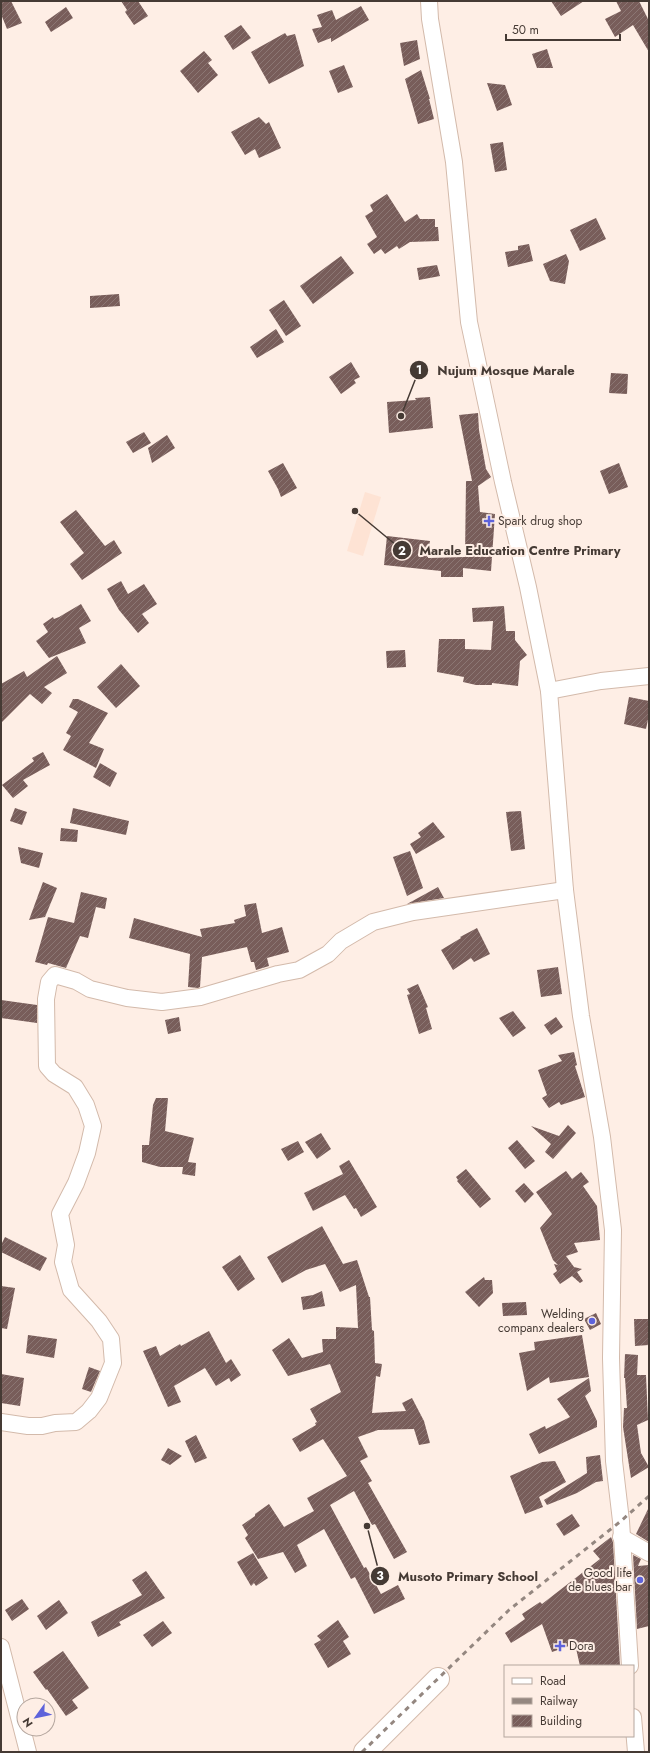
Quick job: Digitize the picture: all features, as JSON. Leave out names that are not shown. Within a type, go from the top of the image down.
[{"type":"main road","points":[[365,1752],[438,1679]]},
{"type":"street","points":[[429,1],[430,19],[454,162],[469,322],[503,482],[528,587],[549,691],[565,890],[581,1016],[602,1137],[613,1230],[612,1358],[614,1461],[621,1521],[630,1665]]},
{"type":"street","points":[[549,691],[649,676]]},
{"type":"street","points":[[1,1422],[42,1426],[55,1423],[76,1422],[90,1411],[99,1398],[113,1363],[111,1339],[99,1321],[71,1290],[63,1262],[66,1245],[60,1214],[78,1177],[87,1153],[94,1126],[86,1105],[75,1088],[54,1074],[47,1066],[46,999],[49,982],[55,975],[76,980],[90,989],[127,998],[162,1002],[200,996],[278,974],[299,970],[328,954],[342,940],[373,922],[413,912],[565,890]]},
{"type":"street","points":[[621,1537],[649,1553]]},
{"type":"street","points":[[1,1647],[28,1752]]},
{"type":"street","points":[[634,1729],[636,1752]]},
{"type":"shaded area","points":[[365,492],[381,497],[363,556],[347,551]]},
{"type":"building","points":[[1,1],[11,1],[22,23],[7,29],[1,14]]},
{"type":"building","points":[[121,1],[138,1],[148,16],[134,25],[125,12],[127,10]]},
{"type":"building","points":[[551,1],[584,1],[561,16]]},
{"type":"building","points":[[616,1],[639,1],[649,21],[649,52],[633,25],[615,37],[605,19],[621,11]]},
{"type":"building","points":[[361,6],[369,20],[331,42],[331,38],[318,43],[312,29],[322,27],[317,15],[332,10],[336,20]]},
{"type":"building","points":[[66,7],[73,18],[51,32],[45,22]]},
{"type":"building","points":[[241,25],[251,38],[233,50],[224,36]]},
{"type":"building","points":[[285,33],[287,36],[295,34],[304,66],[269,84],[251,52]]},
{"type":"building","points":[[417,40],[420,59],[404,66],[400,43]]},
{"type":"building","points":[[547,49],[553,68],[537,68],[532,54]]},
{"type":"building","points":[[204,51],[212,60],[208,63],[218,75],[198,93],[180,71]]},
{"type":"building","points":[[344,65],[353,87],[338,93],[329,71]]},
{"type":"building","points":[[421,70],[430,99],[434,119],[418,124],[405,79]]},
{"type":"building","points":[[487,83],[505,85],[512,105],[497,111]]},
{"type":"building","points":[[259,117],[266,124],[269,122],[281,148],[259,158],[255,149],[245,155],[231,132]]},
{"type":"building","points":[[503,142],[507,170],[495,172],[490,144]]},
{"type":"building","points":[[387,194],[405,222],[417,214],[420,219],[435,219],[435,227],[438,227],[439,241],[410,242],[399,249],[397,246],[385,254],[381,249],[374,254],[367,244],[377,237],[365,216],[373,211],[370,205]]},
{"type":"building","points":[[596,218],[606,239],[580,251],[570,230]]},
{"type":"building","points":[[529,244],[533,261],[508,267],[505,252],[518,250],[518,246]]},
{"type":"building","points":[[566,254],[569,261],[565,284],[550,281],[543,264]]},
{"type":"building","points":[[341,256],[354,273],[313,304],[300,286]]},
{"type":"building","points":[[437,265],[440,276],[419,280],[417,268]]},
{"type":"building","points":[[119,294],[120,306],[90,308],[90,296]]},
{"type":"building","points":[[284,300],[301,326],[286,336],[269,310]]},
{"type":"building","points":[[276,329],[284,342],[257,358],[250,347]]},
{"type":"building","points":[[351,362],[360,377],[354,380],[356,383],[341,394],[329,377]]},
{"type":"building","points":[[611,373],[628,374],[627,394],[609,393]]},
{"type":"building","points":[[430,397],[433,428],[389,433],[387,402],[416,400],[415,398]]},
{"type":"building","points":[[478,413],[479,430],[486,469],[491,477],[478,486],[480,512],[495,514],[491,571],[463,568],[463,577],[441,577],[441,571],[384,565],[387,536],[430,541],[428,558],[465,557],[466,481],[472,481],[459,415]]},
{"type":"building","points":[[144,432],[151,443],[133,453],[126,442]]},
{"type":"building","points":[[167,435],[175,448],[152,463],[148,448]]},
{"type":"building","points":[[283,463],[297,488],[281,497],[268,471]]},
{"type":"building","points":[[619,463],[628,487],[609,494],[600,471]]},
{"type":"building","points":[[76,510],[105,546],[114,540],[122,553],[82,580],[70,564],[84,553],[60,522]]},
{"type":"building","points":[[121,581],[128,594],[144,584],[157,604],[142,614],[149,623],[138,633],[119,610],[107,589]]},
{"type":"building","points":[[81,604],[91,621],[79,628],[86,643],[49,658],[36,641],[48,632],[43,624],[53,617],[54,619],[59,617]]},
{"type":"building","points":[[504,606],[506,631],[515,631],[515,640],[527,655],[520,661],[518,686],[492,683],[492,685],[476,685],[463,682],[464,677],[437,672],[439,639],[465,639],[465,649],[491,650],[493,621],[473,622],[472,608]]},
{"type":"building","points":[[405,650],[406,667],[387,668],[386,651]]},
{"type":"building","points":[[57,656],[67,673],[44,687],[52,693],[42,704],[30,694],[1,723],[1,684],[24,671],[27,677]]},
{"type":"building","points":[[121,664],[140,686],[116,708],[97,687]]},
{"type":"building","points":[[629,697],[649,701],[649,715],[646,729],[624,724]]},
{"type":"building","points":[[73,699],[78,699],[108,713],[89,743],[104,749],[96,768],[63,750],[71,736],[66,733],[78,712],[69,707]]},
{"type":"building","points":[[43,752],[50,765],[23,780],[28,786],[13,798],[2,785],[34,761],[32,758]]},
{"type":"building","points":[[100,763],[117,773],[110,787],[93,777]]},
{"type":"building","points":[[15,808],[27,812],[22,825],[10,821]]},
{"type":"building","points":[[73,808],[129,821],[126,835],[70,823]]},
{"type":"building","points":[[521,811],[525,849],[511,851],[506,812]]},
{"type":"building","points":[[433,822],[445,837],[416,854],[410,844],[421,837],[418,833]]},
{"type":"building","points":[[61,828],[78,830],[77,842],[60,841]]},
{"type":"building","points":[[18,847],[43,853],[39,868],[21,863]]},
{"type":"building","points":[[410,851],[423,888],[407,896],[393,857]]},
{"type":"building","points":[[43,882],[57,888],[45,917],[29,920]]},
{"type":"building","points":[[438,887],[444,898],[407,904]]},
{"type":"building","points":[[81,892],[107,898],[105,909],[96,907],[88,938],[80,936],[66,968],[48,963],[47,965],[35,962],[48,917],[74,923]]},
{"type":"building","points":[[256,903],[262,933],[282,927],[289,952],[267,958],[269,966],[256,970],[254,962],[251,962],[247,947],[202,957],[200,987],[198,988],[188,987],[190,954],[129,938],[134,918],[202,937],[200,929],[235,923],[234,920],[246,916],[244,905]]},
{"type":"building","points":[[477,928],[490,954],[474,962],[471,958],[453,970],[441,950]]},
{"type":"building","points":[[558,967],[562,994],[541,997],[537,970]]},
{"type":"building","points":[[418,984],[428,1007],[426,1008],[432,1029],[419,1034],[407,995],[410,994],[407,989]]},
{"type":"building","points":[[1,1000],[37,1005],[37,1023],[1,1018]]},
{"type":"building","points":[[513,1011],[526,1028],[513,1037],[499,1018]]},
{"type":"building","points":[[179,1017],[181,1031],[168,1034],[165,1020]]},
{"type":"building","points":[[556,1017],[563,1027],[551,1035],[544,1025]]},
{"type":"building","points":[[574,1052],[577,1065],[575,1066],[585,1097],[561,1105],[559,1102],[549,1108],[542,1098],[547,1095],[538,1070],[562,1061],[558,1055]]},
{"type":"building","points":[[156,1098],[168,1098],[165,1131],[194,1138],[188,1162],[196,1163],[195,1176],[182,1174],[183,1167],[160,1167],[142,1162],[142,1145],[149,1145],[153,1105]]},
{"type":"building","points":[[568,1125],[576,1133],[553,1159],[545,1152],[551,1144],[531,1126],[559,1136]]},
{"type":"building","points":[[321,1133],[331,1149],[317,1159],[305,1142]]},
{"type":"building","points":[[517,1140],[535,1161],[525,1169],[508,1148]]},
{"type":"building","points":[[298,1141],[304,1152],[288,1161],[281,1149]]},
{"type":"building","points":[[349,1160],[377,1207],[361,1217],[356,1208],[354,1209],[345,1195],[313,1211],[304,1193],[343,1174],[339,1166]]},
{"type":"building","points":[[466,1169],[491,1199],[480,1208],[457,1181],[458,1180],[456,1177]]},
{"type":"building","points":[[566,1171],[572,1179],[581,1172],[589,1182],[583,1186],[597,1206],[600,1240],[574,1243],[578,1252],[566,1256],[574,1267],[582,1269],[577,1272],[583,1281],[580,1283],[572,1276],[560,1284],[553,1274],[557,1271],[554,1264],[558,1265],[553,1260],[540,1228],[552,1214],[536,1192]]},
{"type":"building","points":[[524,1183],[534,1194],[525,1203],[515,1191]]},
{"type":"building","points":[[322,1226],[343,1264],[357,1260],[370,1297],[372,1330],[374,1331],[375,1363],[382,1364],[380,1377],[376,1376],[372,1413],[406,1411],[402,1403],[412,1398],[424,1421],[430,1443],[419,1445],[414,1429],[378,1430],[358,1437],[368,1457],[360,1461],[372,1481],[368,1483],[407,1552],[394,1559],[375,1524],[372,1525],[354,1491],[330,1505],[364,1568],[366,1567],[381,1594],[398,1585],[405,1599],[374,1614],[355,1577],[351,1579],[324,1529],[297,1545],[307,1566],[295,1573],[283,1552],[258,1559],[245,1538],[248,1535],[242,1525],[269,1504],[284,1527],[314,1511],[307,1498],[347,1476],[323,1439],[300,1452],[292,1439],[316,1425],[315,1423],[317,1422],[310,1409],[341,1392],[330,1364],[288,1376],[272,1350],[289,1338],[302,1358],[323,1352],[322,1339],[336,1339],[336,1327],[358,1328],[356,1285],[340,1292],[325,1264],[306,1270],[282,1283],[267,1257]]},
{"type":"building","points":[[5,1237],[47,1258],[40,1271],[1,1252],[1,1245]]},
{"type":"building","points":[[240,1255],[255,1279],[238,1291],[222,1267]]},
{"type":"building","points":[[484,1277],[485,1280],[492,1280],[493,1293],[479,1307],[465,1292]]},
{"type":"building","points":[[1,1286],[15,1288],[7,1329],[1,1328]]},
{"type":"building","points":[[322,1291],[325,1306],[303,1310],[301,1297],[313,1295]]},
{"type":"building","points":[[526,1302],[527,1315],[503,1316],[502,1303]]},
{"type":"building","points":[[596,1313],[601,1324],[590,1330],[584,1319]]},
{"type":"building","points":[[634,1319],[648,1319],[649,1345],[635,1346]]},
{"type":"building","points":[[209,1331],[226,1363],[231,1359],[241,1375],[231,1382],[229,1378],[216,1386],[205,1368],[174,1386],[181,1402],[168,1407],[143,1351],[156,1346],[160,1356],[180,1344],[181,1346]]},
{"type":"building","points":[[28,1335],[57,1339],[54,1358],[26,1353]]},
{"type":"building","points":[[582,1335],[589,1377],[550,1383],[549,1377],[527,1391],[519,1353],[535,1350],[534,1342]]},
{"type":"building","points":[[625,1354],[638,1355],[637,1375],[646,1375],[648,1420],[637,1425],[641,1453],[649,1467],[631,1478],[623,1427],[624,1408],[627,1408],[624,1378]]},
{"type":"building","points":[[89,1367],[100,1371],[91,1392],[82,1389]]},
{"type":"building","points":[[1,1374],[24,1378],[20,1406],[1,1403]]},
{"type":"building","points":[[589,1378],[591,1391],[585,1396],[597,1421],[597,1427],[539,1454],[529,1434],[545,1426],[546,1429],[570,1417],[557,1399]]},
{"type":"building","points":[[196,1435],[207,1458],[195,1463],[185,1441]]},
{"type":"building","points":[[168,1448],[182,1456],[170,1465],[161,1460]]},
{"type":"building","points":[[600,1455],[603,1481],[596,1482],[577,1493],[547,1505],[544,1500],[587,1473],[586,1457]]},
{"type":"building","points":[[555,1461],[566,1482],[539,1497],[543,1507],[525,1514],[510,1476],[542,1462]]},
{"type":"building","points":[[649,1507],[649,1542],[636,1534]]},
{"type":"building","points":[[572,1514],[580,1526],[564,1536],[556,1524]]},
{"type":"building","points":[[611,1537],[613,1542],[620,1665],[580,1665],[575,1644],[552,1652],[542,1624],[511,1643],[505,1633],[525,1619],[522,1614],[540,1602],[542,1604],[600,1559],[593,1551]]},
{"type":"building","points":[[253,1553],[268,1578],[256,1586],[254,1583],[251,1586],[237,1562]]},
{"type":"building","points":[[633,1555],[641,1559],[638,1566],[649,1565],[649,1626],[637,1629]]},
{"type":"building","points":[[146,1571],[165,1598],[119,1622],[121,1625],[98,1637],[91,1622],[142,1595],[132,1580]]},
{"type":"building","points":[[22,1599],[29,1609],[12,1621],[5,1610]]},
{"type":"building","points":[[59,1600],[68,1613],[46,1630],[37,1616]]},
{"type":"building","points":[[338,1620],[349,1637],[343,1641],[351,1654],[328,1668],[314,1644],[321,1640],[317,1636]]},
{"type":"building","points":[[163,1621],[172,1633],[152,1647],[143,1635]]},
{"type":"building","points":[[63,1651],[89,1688],[72,1700],[78,1708],[66,1716],[56,1702],[56,1697],[53,1697],[47,1689],[46,1690],[33,1672]]},
{"type":"railway","points":[[362,1752],[509,1610],[621,1521],[649,1496]]},
{"type":"place","name":"Nujum Mosque Marale","points":[[401,416]]},
{"type":"place","name":"Marale Education Centre Primary","points":[[355,511]]},
{"type":"place","name":"Spark drug shop","points":[[489,521]]},
{"type":"place","name":"Welding companx dealers","points":[[592,1321]]},
{"type":"place","name":"Musoto Primary School","points":[[367,1526]]},
{"type":"place","name":"Good life de blues bar","points":[[640,1580]]},
{"type":"place","name":"Dora","points":[[560,1646]]}]
